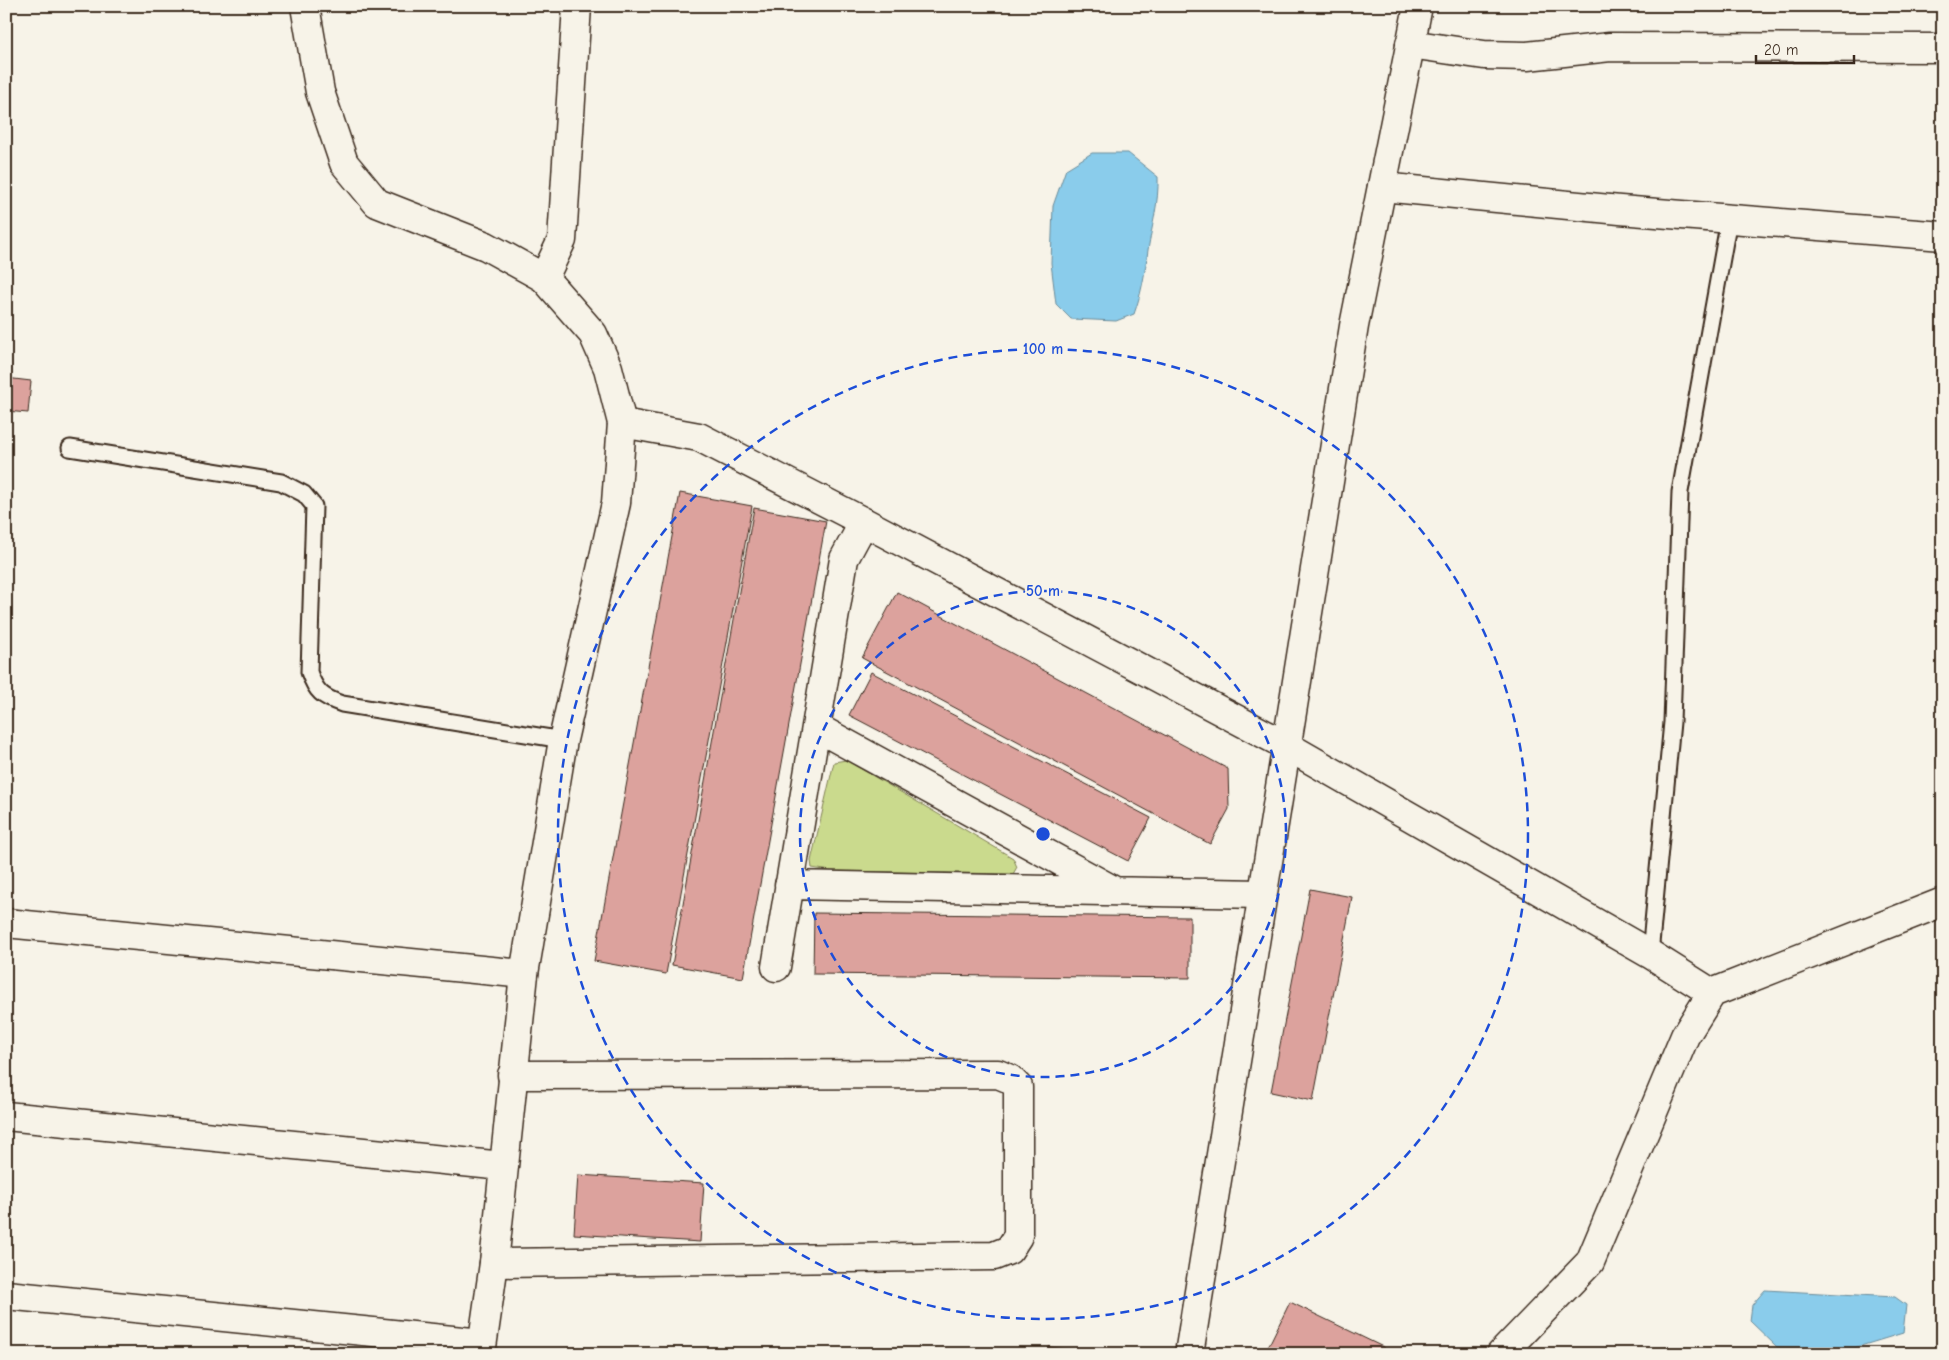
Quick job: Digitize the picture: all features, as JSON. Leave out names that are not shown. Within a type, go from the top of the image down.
[{"type":"street","points":[[6,1295],[481,1348],[494,1263],[512,1075],[524,974],[563,740],[616,504],[622,423],[608,368],[593,334],[544,278],[486,246],[377,203],[344,163],[320,92],[305,6]]},
{"type":"street","points":[[544,278],[562,240],[577,6]]},
{"type":"street","points":[[1189,1354],[1354,326],[1418,6]]},
{"type":"street","points":[[1410,44],[1484,55],[1527,56],[1610,47],[1943,48]]},
{"type":"street","points":[[1382,187],[1943,236]]},
{"type":"street","points":[[622,423],[699,437],[864,522],[1287,746],[1650,954],[1712,993]]},
{"type":"street","points":[[776,968],[844,559],[864,522]]},
{"type":"street","points":[[816,727],[1116,892]]},
{"type":"street","points":[[790,885],[1262,894]]},
{"type":"street","points":[[1501,1354],[1590,1262],[1686,1036],[1712,993],[1943,902]]},
{"type":"street","points":[[6,923],[524,974]]},
{"type":"street","points":[[494,1263],[994,1256],[1009,1250],[1018,1236],[1018,1087],[1010,1079],[998,1074],[512,1075]]},
{"type":"street","points":[[6,1116],[503,1166]]},
{"type":"lane","points":[[1650,954],[1672,722],[1680,492],[1729,218]]},
{"type":"lane","points":[[70,448],[281,482],[304,494],[314,506],[309,672],[314,688],[327,698],[342,704],[563,740]]},
{"type":"green space","points":[[846,760],[1013,858],[1017,867],[1013,874],[831,871],[812,868],[811,861],[834,762]]},
{"type":"water","points":[[1092,153],[1128,153],[1158,177],[1156,205],[1139,298],[1134,314],[1116,321],[1071,319],[1056,304],[1051,263],[1053,206],[1066,169]]},
{"type":"water","points":[[1765,1290],[1895,1297],[1906,1305],[1903,1333],[1854,1348],[1777,1347],[1750,1321],[1752,1305]]},
{"type":"building","points":[[6,378],[31,381],[28,413],[6,411]]},
{"type":"building","points":[[680,493],[752,506],[666,974],[594,961]]},
{"type":"building","points":[[754,508],[826,521],[743,978],[672,965]]},
{"type":"building","points":[[897,592],[1228,769],[1229,809],[1210,844],[862,658]]},
{"type":"building","points":[[871,672],[1151,818],[1128,861],[849,715]]},
{"type":"building","points":[[1310,889],[1352,897],[1313,1101],[1271,1092]]},
{"type":"building","points":[[814,913],[1190,917],[1190,978],[813,974]]},
{"type":"building","points":[[578,1175],[704,1183],[700,1242],[574,1234]]},
{"type":"building","points":[[1290,1302],[1385,1348],[1382,1354],[1277,1354],[1267,1349]]},
{"type":"building","points":[[1049,1347],[1115,1354],[1048,1354]]}]
